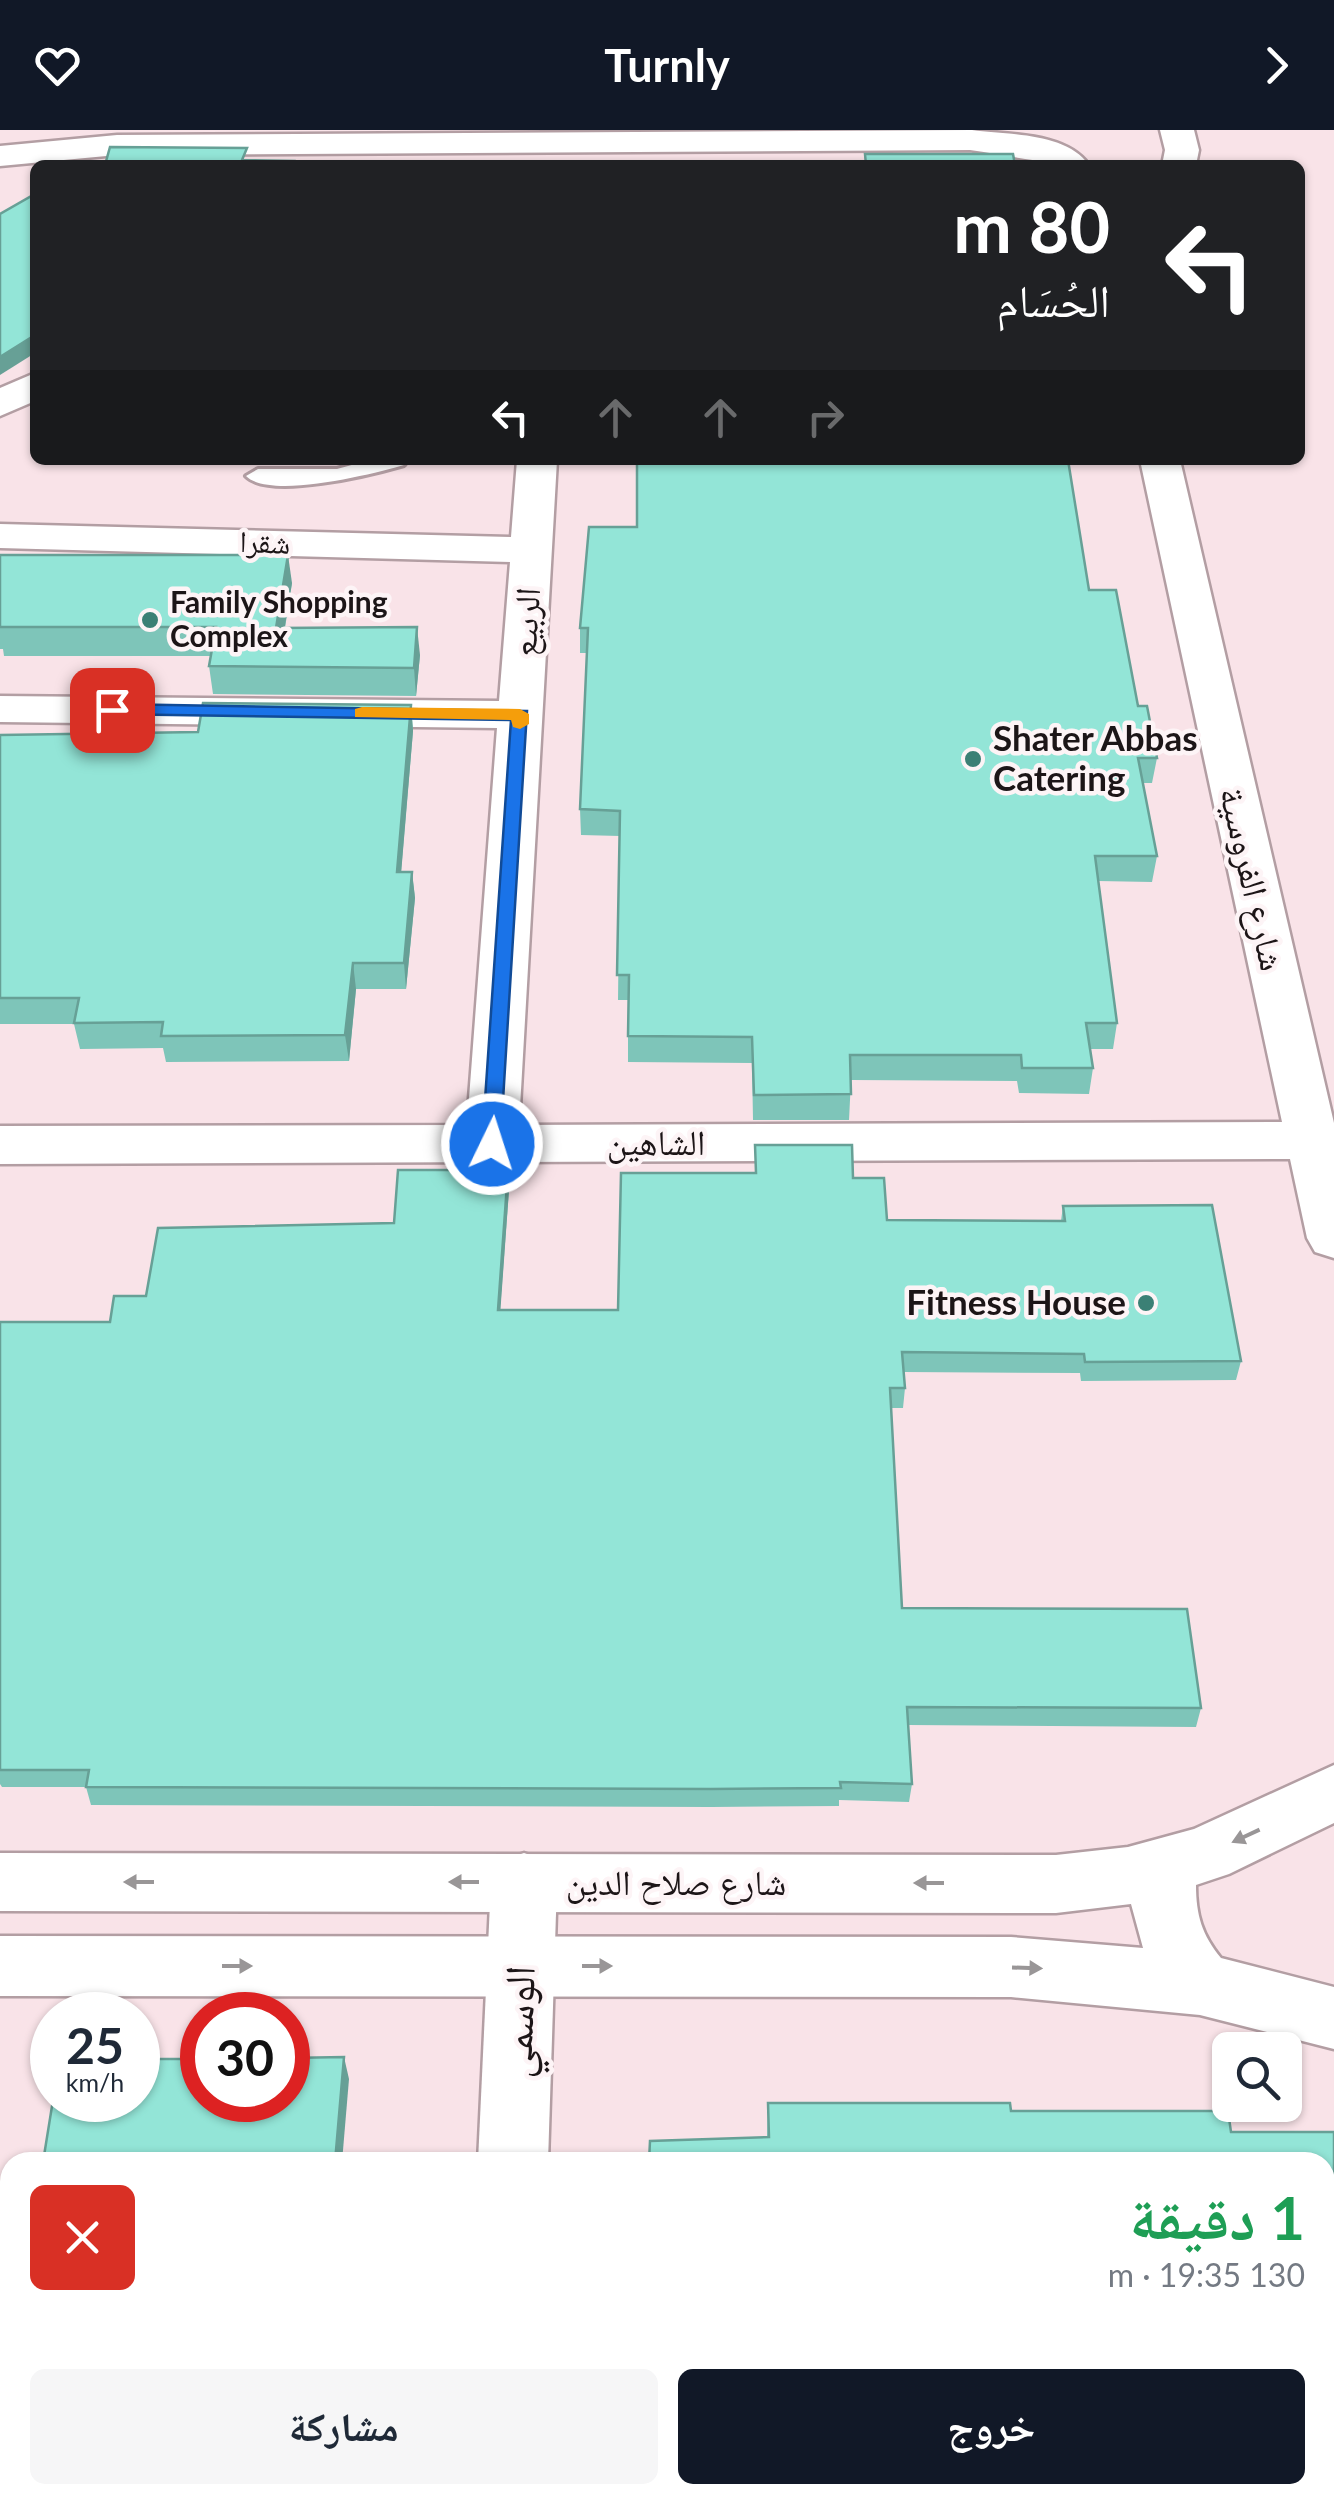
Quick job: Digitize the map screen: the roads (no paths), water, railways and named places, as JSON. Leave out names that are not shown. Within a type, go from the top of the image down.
[{"type":"street","points":[[1176,130],[1182,150],[1179,160]]},
{"type":"street","points":[[0,156],[117,146],[368,146],[551,154],[970,140],[1046,150],[1063,160]]},
{"type":"street","points":[[0,404],[30,387]]},
{"type":"street","name":"الربيع","points":[[492,1144],[536,465]]},
{"type":"street","name":"شارع الفروسية","points":[[1161,465],[1334,1238]]},
{"type":"street","name":"شقرا","points":[[0,536],[531,550]]},
{"type":"street","points":[[0,709],[520,714]]},
{"type":"street","name":"الشاهين","points":[[0,1145],[1311,1140]]},
{"type":"street","name":"شارع صلاح الدين","points":[[0,1882],[1056,1884],[1128,1876],[1206,1854],[1334,1793]]},
{"type":"street","points":[[1166,1865],[1161,1895],[1165,1926],[1178,1957],[1200,1984]]},
{"type":"street","name":"الوسمي","points":[[513,2152],[524,1882]]},
{"type":"street","points":[[0,1966],[1012,1967],[1200,1984],[1334,2018]]},
{"type":"lane","points":[[258,476],[338,476],[378,465]]},
{"type":"place","name":"Family Shopping Complex","points":[[150,620]]},
{"type":"place","name":"Shater Abbas Catering","points":[[973,759]]},
{"type":"place","name":"Fitness House","points":[[1146,1303]]}]
